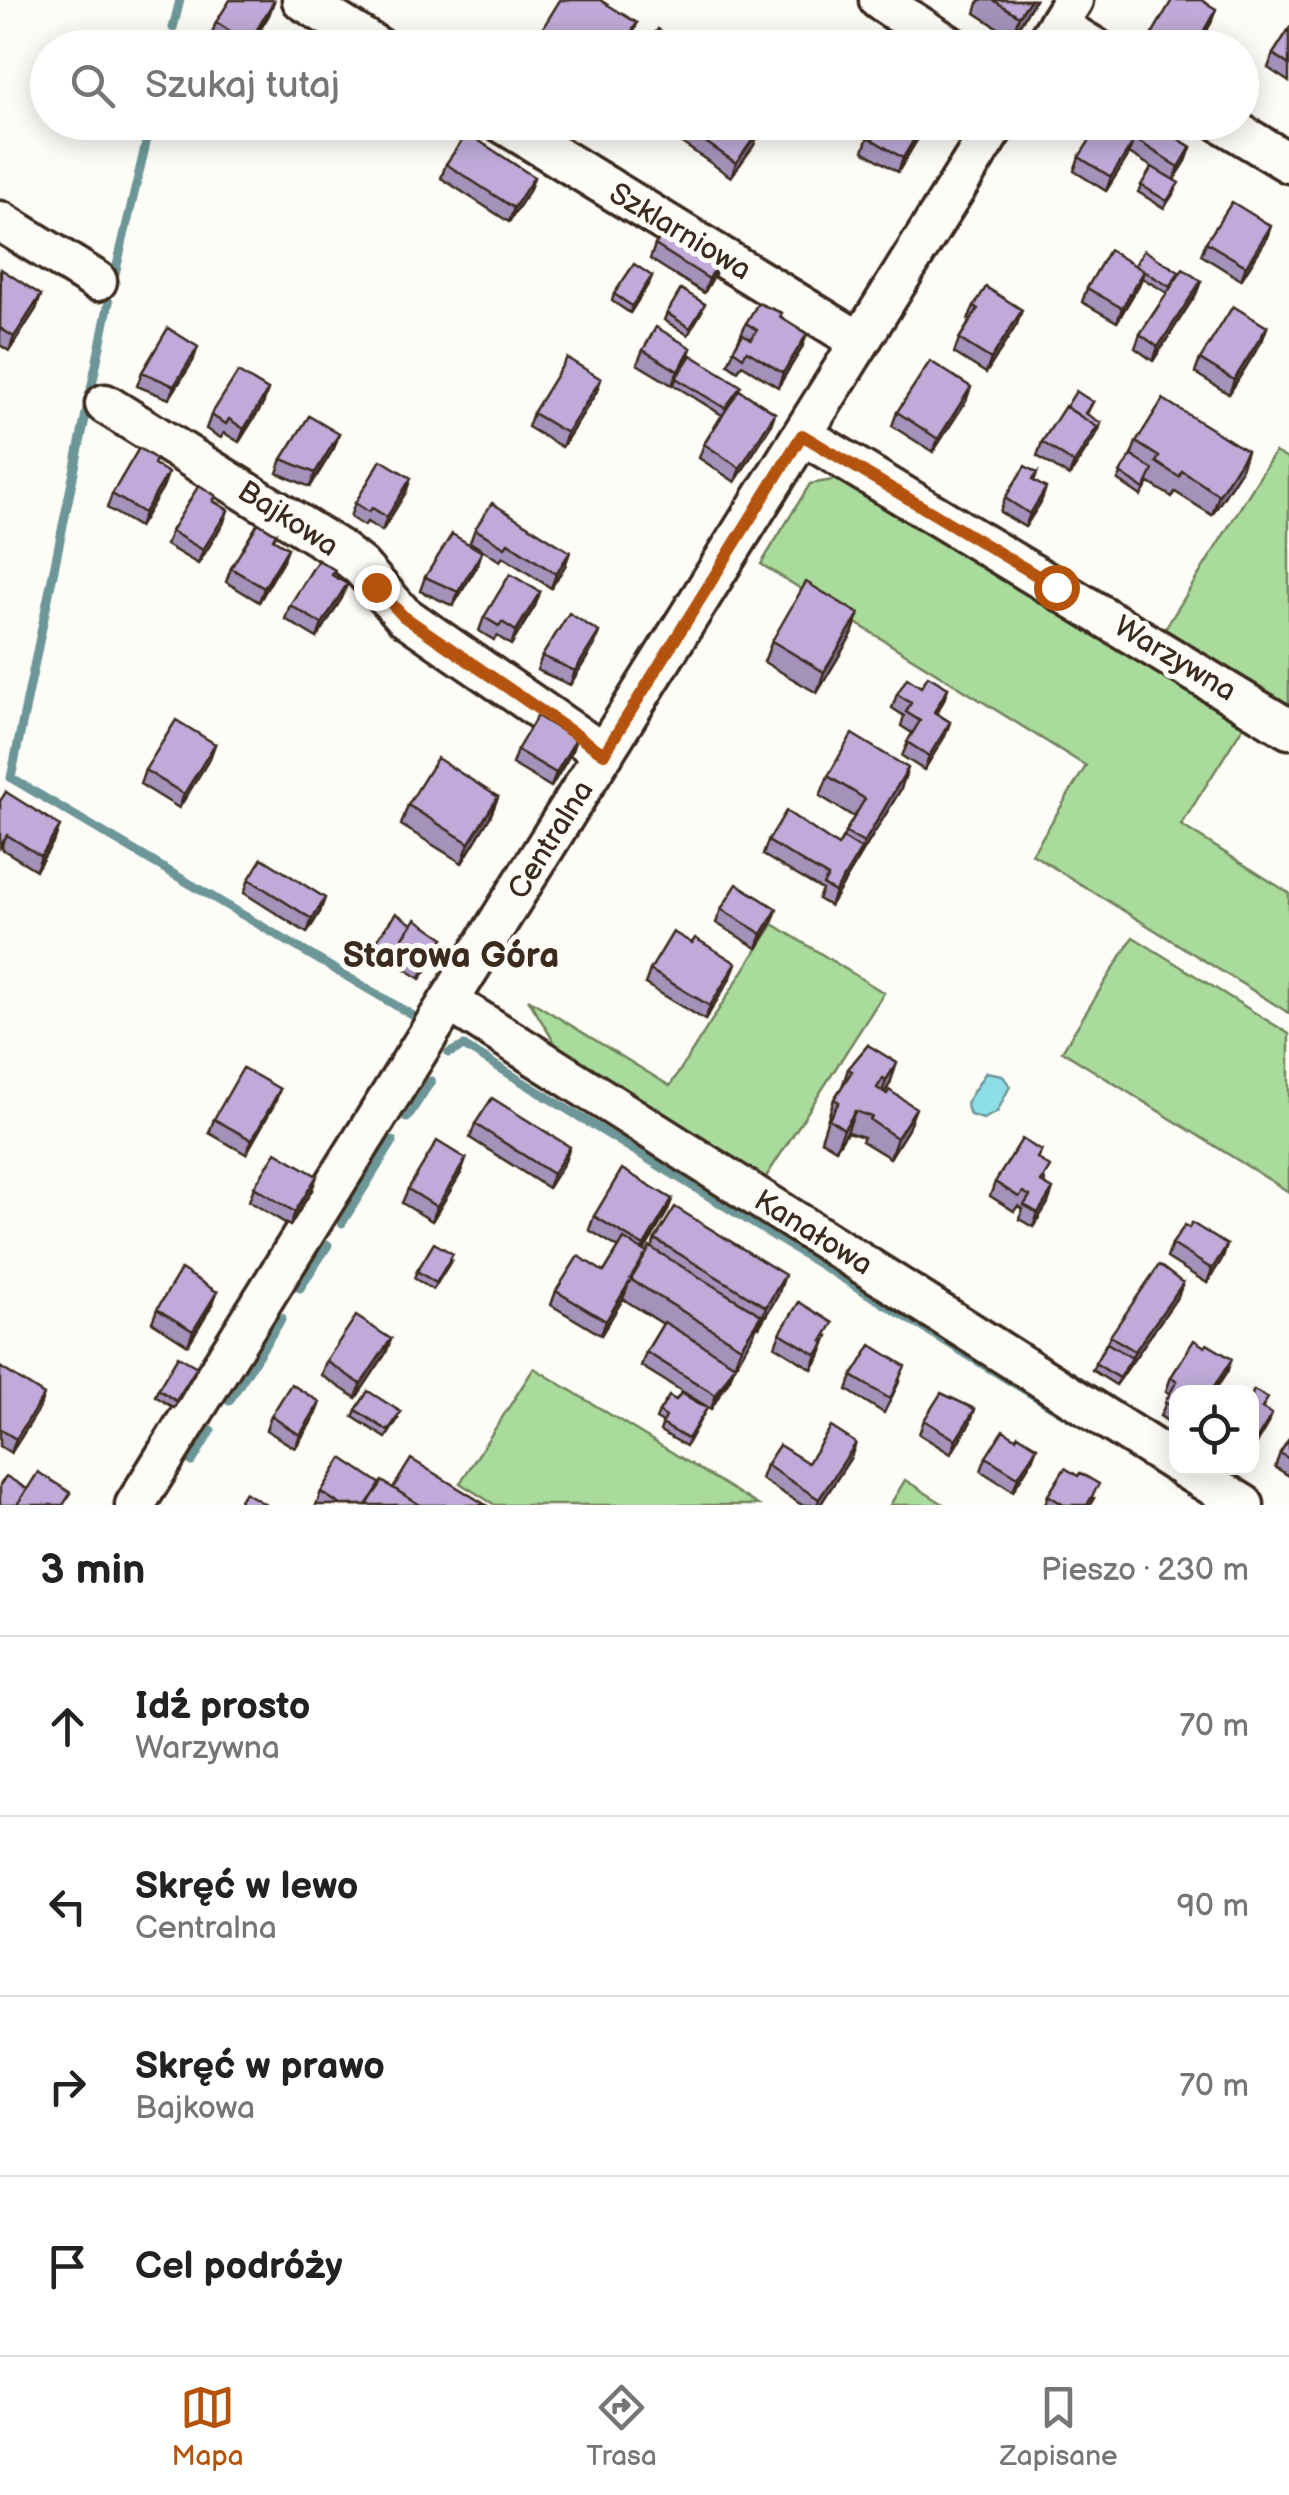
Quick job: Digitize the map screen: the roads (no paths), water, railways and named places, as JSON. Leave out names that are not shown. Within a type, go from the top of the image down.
[{"type":"street","points":[[302,0],[350,30]]},
{"type":"street","points":[[879,0],[925,30]]},
{"type":"street","name":"Szklarniowa","points":[[530,140],[859,341]]},
{"type":"street","name":"Centralna","points":[[135,1505],[986,140]]},
{"type":"street","points":[[1251,140],[1289,163]]},
{"type":"street","points":[[0,220],[97,281]]},
{"type":"street","name":"Bajkowa","points":[[106,404],[336,548],[361,568],[403,616],[604,754]]},
{"type":"street","name":"Warzywna","points":[[802,435],[1289,729]]},
{"type":"street","name":"Kanałowa","points":[[450,1002],[1169,1458]]},
{"type":"street","points":[[1195,1475],[1244,1505]]},
{"type":"water","points":[[986,1072],[1002,1075],[1010,1086],[997,1112],[983,1119],[970,1115],[966,1103]]},
{"type":"waterway","points":[[173,28],[180,0]]},
{"type":"waterway","points":[[115,274],[147,140]]},
{"type":"waterway","points":[[109,302],[11,778],[412,1015]]},
{"type":"waterway","points":[[449,1053],[464,1046],[1082,1425]]},
{"type":"waterway","points":[[407,1118],[431,1081]]},
{"type":"waterway","points":[[342,1223],[393,1141]]},
{"type":"waterway","points":[[300,1288],[328,1245]]},
{"type":"waterway","points":[[229,1401],[282,1318]]},
{"type":"waterway","points":[[192,1462],[211,1430]]},
{"type":"district","name":"Starowa Góra","points":[[451,956]]}]
